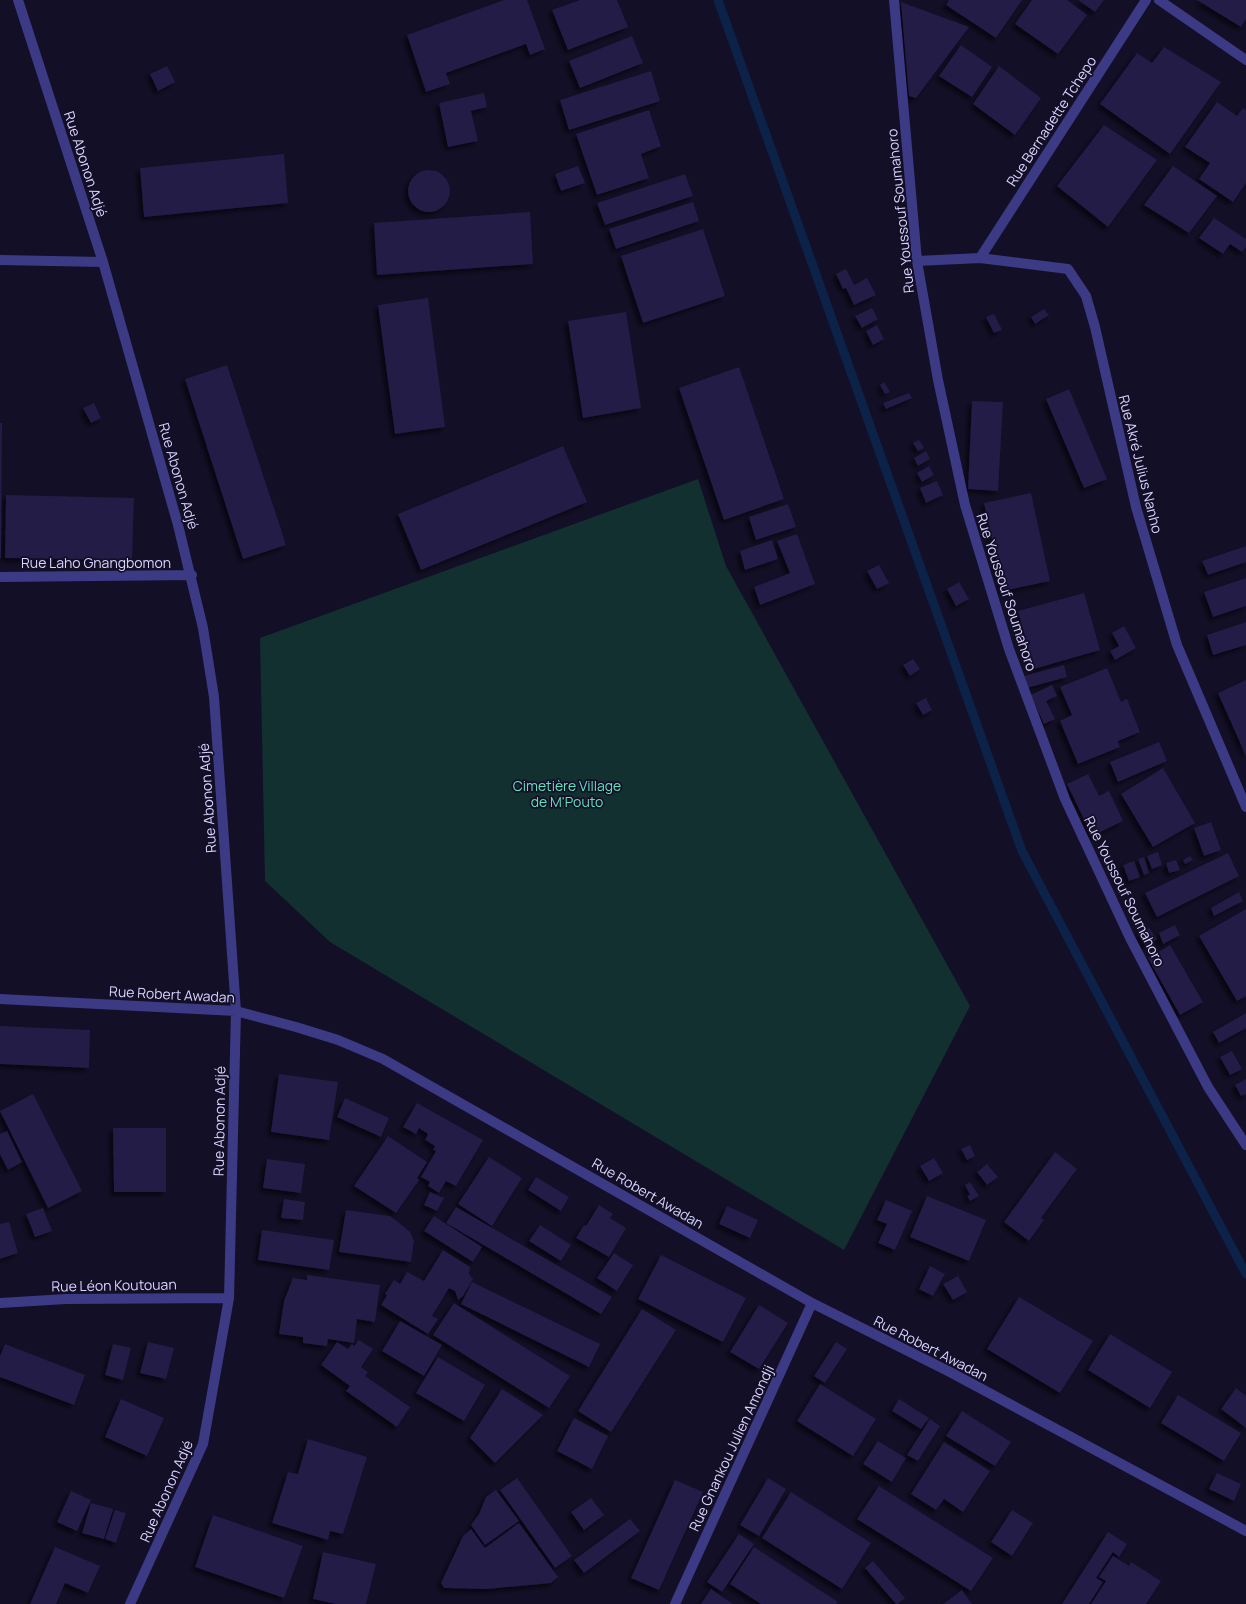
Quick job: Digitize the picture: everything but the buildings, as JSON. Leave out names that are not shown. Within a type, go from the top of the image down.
[{"type":"street","name":"Rue Abonon Adjé","points":[[18,0],[103,262],[192,575],[203,628],[214,697],[236,1010],[229,1298],[203,1444],[130,1604]]},
{"type":"street","name":"Rue Youssouf Soumahoro","points":[[894,0],[917,260],[938,380],[965,505],[1009,649],[1065,799],[1130,938],[1208,1087],[1246,1145]]},
{"type":"street","name":"Rue Bernadette Tchepo","points":[[980,258],[1146,0]]},
{"type":"street","points":[[1159,0],[1246,60]]},
{"type":"street","name":"Rue Akré Julius Nanho","points":[[917,260],[980,258],[1068,270],[1086,296],[1095,327],[1136,507],[1177,645],[1246,807]]},
{"type":"street","points":[[0,260],[103,262]]},
{"type":"street","name":"Rue Laho Gnangbomon","points":[[0,577],[192,575]]},
{"type":"street","name":"Rue Robert Awadan","points":[[0,999],[236,1010],[338,1040],[383,1059],[812,1303],[950,1372],[1246,1531]]},
{"type":"street","name":"Rue Léon Koutouan","points":[[0,1303],[66,1299],[229,1298]]},
{"type":"street","name":"Rue Gnankou Julien Amondji","points":[[675,1604],[812,1303]]},
{"type":"green space","name":"Cimetière Village de M'Pouto","points":[[698,479],[726,566],[970,1006],[844,1250],[330,942],[265,881],[260,638]]},
{"type":"waterway","points":[[718,0],[1022,851],[1246,1274]]}]
